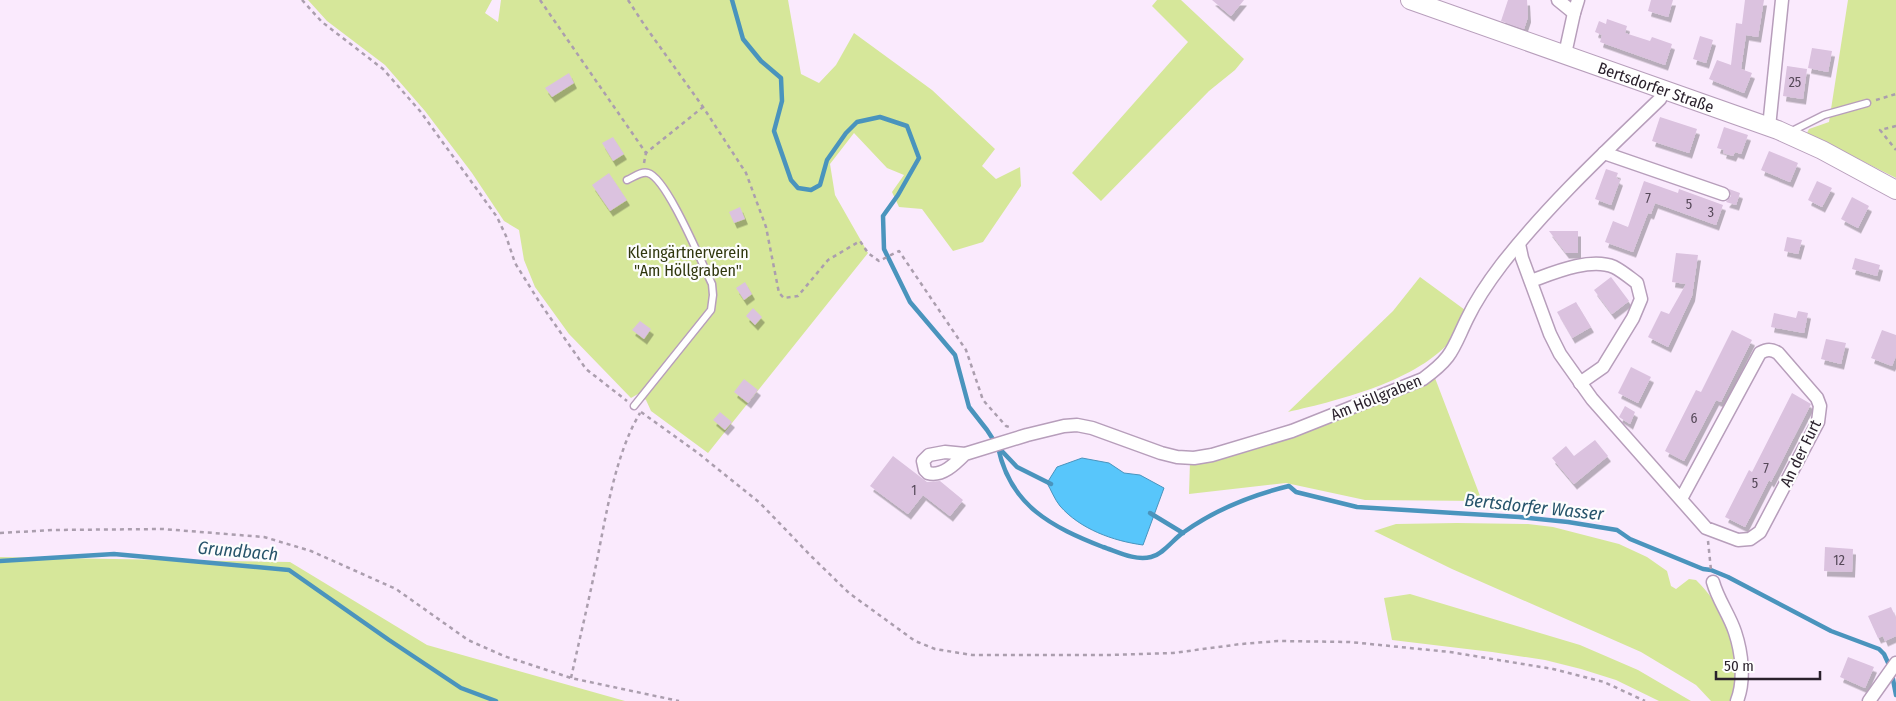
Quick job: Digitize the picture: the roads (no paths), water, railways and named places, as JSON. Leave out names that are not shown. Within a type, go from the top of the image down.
[{"type":"main road","name":"Bertsdorfer Straße","points":[[1410,0],[1447,7],[1565,54],[1664,88],[1787,134],[1838,158],[1896,190]]},
{"type":"street","points":[[1558,0],[1574,12]]},
{"type":"street","points":[[1565,54],[1578,0]]},
{"type":"street","points":[[1769,127],[1782,0]]},
{"type":"street","name":"Am Höllgraben","points":[[964,454],[1064,426],[1077,425],[1092,428],[1161,454],[1194,458],[1236,449],[1292,430],[1423,379],[1449,358],[1472,310],[1501,266],[1519,244],[1557,201],[1660,99],[1664,88]]},
{"type":"street","points":[[1604,153],[1723,194]]},
{"type":"street","name":"An der Furt","points":[[1519,244],[1530,281],[1550,334],[1560,354],[1580,383],[1706,528],[1738,540],[1750,539],[1760,532],[1818,422],[1820,414],[1817,398],[1778,353],[1772,350],[1760,353],[1681,499]]},
{"type":"street","points":[[1530,281],[1568,268],[1601,264],[1612,266],[1636,283],[1641,299],[1628,326],[1603,368],[1580,383]]},
{"type":"street","points":[[1713,582],[1716,594],[1734,631],[1739,648],[1742,683],[1737,701]]},
{"type":"street","points":[[1869,701],[1896,663]]},
{"type":"lane","points":[[1787,134],[1824,115],[1867,102]]},
{"type":"lane","points":[[627,180],[642,172],[650,173],[658,179],[677,211],[712,284],[713,295],[711,310],[634,406]]},
{"type":"water","points":[[1082,458],[1109,463],[1124,473],[1140,475],[1164,488],[1143,545],[1098,533],[1077,521],[1058,504],[1047,483],[1057,467]]},
{"type":"waterway","name":"Bertsdorfer Wasser","points":[[732,0],[743,39],[761,61],[781,78],[782,101],[774,131],[791,180],[798,188],[811,190],[820,185],[827,160],[846,133],[857,122],[880,117],[907,126],[919,158],[898,195],[883,216],[884,249],[910,302],[955,355],[969,407],[998,447],[1017,467],[1051,484]]},
{"type":"waterway","name":"Bertsdorfer Wasser","points":[[998,447],[1012,485],[1036,512],[1084,539],[1133,557],[1145,558],[1156,555],[1180,535],[1221,510],[1261,494],[1289,486],[1296,492],[1357,507],[1519,517],[1568,522],[1617,530],[1630,539],[1703,569],[1728,577],[1831,631],[1879,649],[1884,654],[1890,667]]},
{"type":"waterway","name":"Bertsdorfer Wasser","points":[[1150,513],[1183,533]]},
{"type":"waterway","name":"Grundbach","points":[[0,561],[114,554],[289,570],[461,688],[496,701]]},
{"type":"waterway","name":"Bertsdorfer Wasser","points":[[1892,674],[1896,695]]},
{"type":"park label","name":"Kleingärtnerverein \"Am Höllgraben\"","points":[[688,261]]}]
